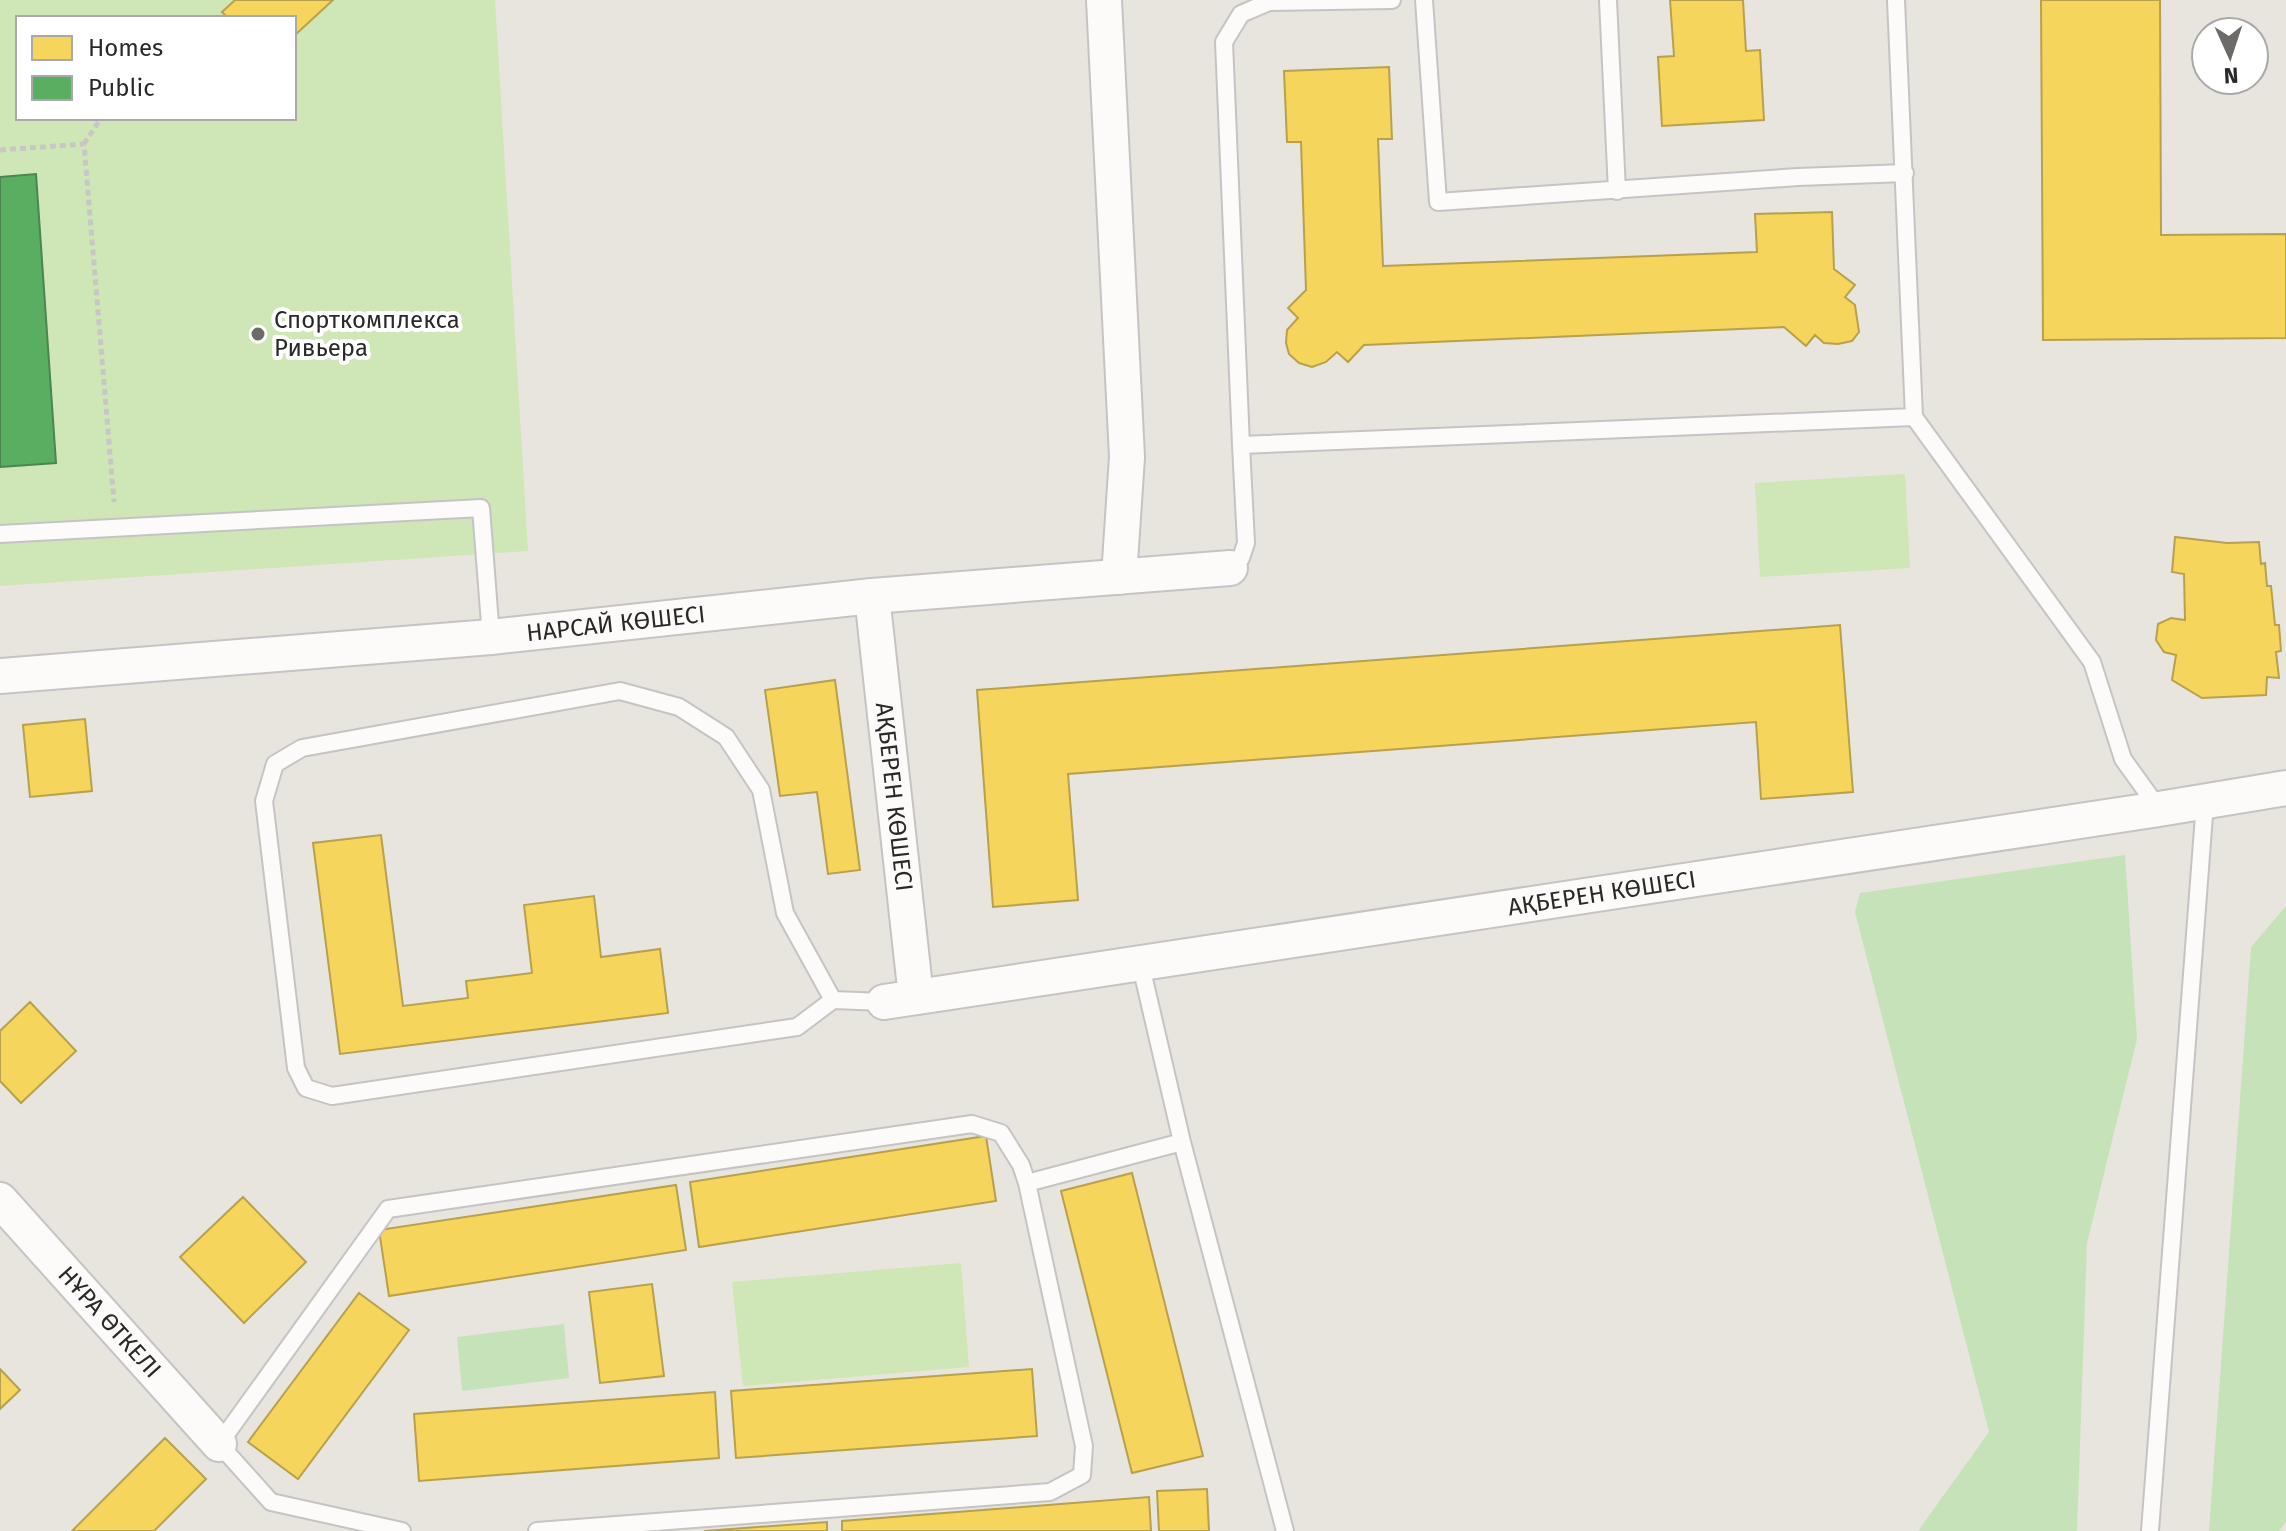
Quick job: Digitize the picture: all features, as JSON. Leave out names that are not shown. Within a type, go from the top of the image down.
[{"type":"street","points":[[1104,0],[1127,457],[1119,577]]},
{"type":"street","name":"НАРСАЙ КӨШЕСІ","points":[[0,676],[491,637],[872,596],[1230,568]]},
{"type":"street","name":"АҚБЕРЕН КӨШЕСІ","points":[[872,596],[900,1000],[2286,788]]},
{"type":"street","name":"НҰРА ӨТКЕЛІ","points":[[0,1200],[219,1444]]},
{"type":"lane","points":[[1230,568],[1241,558],[1246,543],[1224,42],[1241,14],[1269,1],[1392,0]]},
{"type":"lane","points":[[1424,0],[1438,202],[1798,177],[1905,173]]},
{"type":"lane","points":[[1608,0],[1617,191]]},
{"type":"lane","points":[[1896,0],[1914,417],[2092,662],[2123,759],[2159,809]]},
{"type":"lane","points":[[1241,445],[1914,417]]},
{"type":"lane","points":[[0,534],[481,508],[491,637]]},
{"type":"lane","points":[[833,1000],[785,913],[761,790],[726,737],[679,707],[620,691],[302,748],[275,764],[264,801],[296,1068],[306,1088],[332,1096],[797,1027],[833,1000],[900,1000]]},
{"type":"lane","points":[[2150,1531],[2205,802]]},
{"type":"lane","points":[[1140,962],[1182,1142],[1285,1531]]},
{"type":"lane","points":[[402,1531],[271,1502],[219,1444],[388,1209],[972,1124],[1001,1133],[1021,1165],[1027,1183],[1084,1446],[1082,1475],[1050,1492],[537,1531]]},
{"type":"lane","points":[[1027,1183],[1182,1142]]},
{"type":"path","points":[[100,120],[84,144],[116,528]]},
{"type":"path","points":[[0,150],[84,144]]},
{"type":"green space","name":"Спорткомплекса Ривьера","points":[[0,0],[495,0],[528,551],[0,586]]},
{"type":"green space","points":[[1905,474],[1910,568],[1760,577],[1755,483]]},
{"type":"green space","points":[[2125,855],[2137,1039],[2087,1243],[2077,1531],[1918,1531],[1989,1432],[1855,912],[1860,893]]},
{"type":"green space","points":[[2286,906],[2286,1522],[2279,1531],[2209,1531],[2251,947]]},
{"type":"green space","points":[[961,1263],[969,1367],[743,1386],[732,1282]]},
{"type":"green space","points":[[564,1324],[569,1378],[462,1391],[457,1337]]},
{"type":"building: Homes","points":[[235,0],[333,0],[296,34],[296,16],[226,16],[222,12]]},
{"type":"building: Homes","points":[[1670,0],[1743,0],[1746,51],[1760,50],[1764,120],[1662,126],[1658,57],[1674,56]]},
{"type":"building: Homes","points":[[2041,0],[2160,0],[2161,235],[2286,234],[2286,338],[2043,340]]},
{"type":"building: Homes","points":[[1389,67],[1392,139],[1378,139],[1383,266],[1757,252],[1755,214],[1832,212],[1834,269],[1855,285],[1845,297],[1855,305],[1859,332],[1852,341],[1838,344],[1824,343],[1815,335],[1806,346],[1784,327],[1364,345],[1348,362],[1337,352],[1326,362],[1312,367],[1299,363],[1289,354],[1286,343],[1287,330],[1298,318],[1288,308],[1306,290],[1301,142],[1287,142],[1284,71]]},
{"type":"building: Homes","points":[[2175,537],[2227,543],[2259,542],[2267,586],[2271,586],[2275,625],[2279,625],[2281,651],[2276,652],[2279,678],[2267,677],[2266,695],[2202,698],[2172,680],[2176,655],[2164,652],[2156,640],[2158,624],[2171,618],[2185,620],[2184,574],[2172,572]]},
{"type":"building: Homes","points":[[1840,625],[1853,792],[1761,799],[1756,722],[1068,774],[1078,900],[993,907],[977,690]]},
{"type":"building: Homes","points":[[835,680],[860,870],[828,874],[817,792],[780,796],[765,690]]},
{"type":"building: Homes","points":[[85,719],[92,791],[30,797],[23,725]]},
{"type":"building: Homes","points":[[381,835],[403,1006],[468,998],[466,981],[532,973],[524,905],[594,896],[601,957],[660,949],[668,1013],[340,1054],[313,843]]},
{"type":"building: Homes","points":[[30,1002],[76,1051],[21,1103],[0,1081],[0,1031]]},
{"type":"building: Homes","points":[[986,1136],[996,1201],[699,1247],[690,1182]]},
{"type":"building: Homes","points":[[1132,1173],[1203,1456],[1132,1473],[1061,1191]]},
{"type":"building: Homes","points":[[676,1185],[686,1250],[389,1296],[379,1230]]},
{"type":"building: Homes","points":[[243,1197],[306,1262],[244,1323],[180,1257]]},
{"type":"building: Homes","points":[[652,1284],[664,1376],[600,1383],[589,1292]]},
{"type":"building: Homes","points":[[359,1293],[409,1330],[298,1479],[248,1442]]},
{"type":"building: Homes","points":[[0,1369],[20,1390],[0,1409]]},
{"type":"building: Homes","points":[[1032,1369],[1037,1436],[736,1458],[731,1391]]},
{"type":"building: Homes","points":[[715,1392],[719,1458],[419,1481],[414,1414]]},
{"type":"building: Homes","points":[[165,1438],[206,1479],[154,1531],[72,1531]]},
{"type":"building: Homes","points":[[1207,1489],[1209,1531],[1159,1531],[1157,1491]]},
{"type":"building: Homes","points":[[1149,1497],[1151,1531],[842,1531],[842,1521]]},
{"type":"building: Homes","points":[[827,1522],[827,1531],[704,1531]]},
{"type":"building: Public","points":[[36,174],[56,463],[0,467],[0,177]]},
{"type":"place","name":"Спорткомплекса Ривьера","points":[[258,334]]}]
